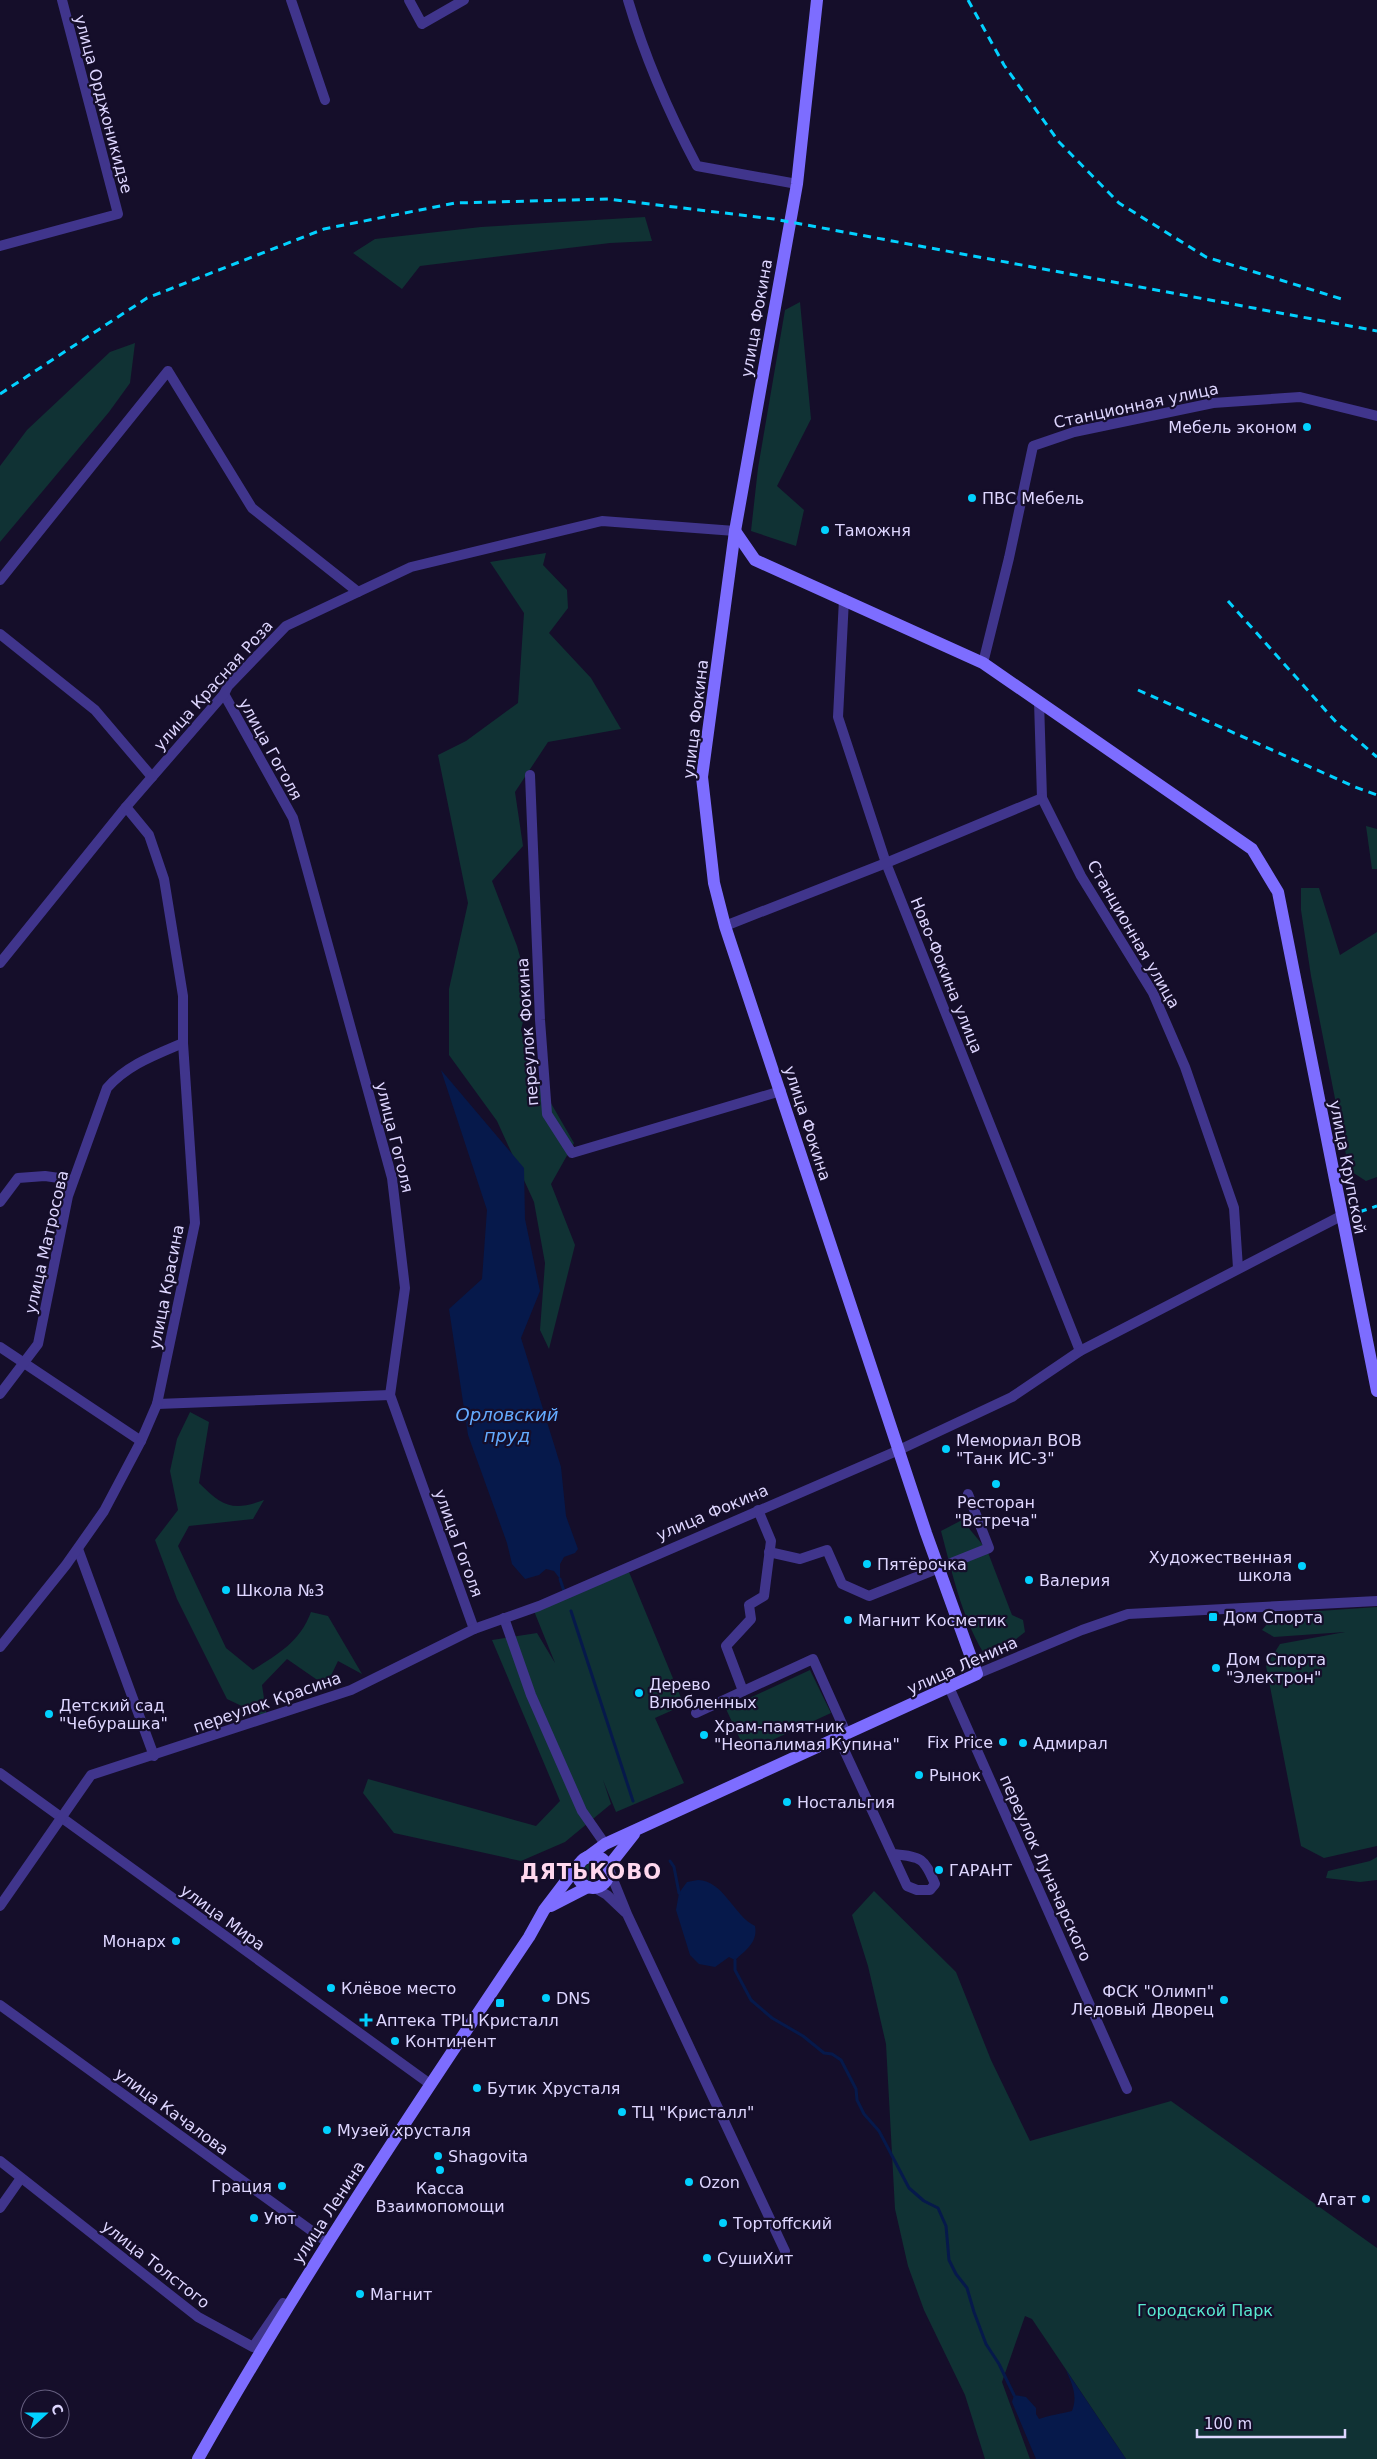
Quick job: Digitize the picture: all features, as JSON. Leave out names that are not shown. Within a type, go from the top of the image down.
[{"type":"main road","name":"улица Фокина","points":[[817,0],[797,184],[735,531],[702,777],[714,883],[725,926],[939,1570],[977,1674]]},
{"type":"main road","points":[[735,531],[755,560],[983,663],[1039,701]]},
{"type":"main road","name":"улица Крупской","points":[[1039,701],[1252,849],[1278,892],[1377,1391]]},
{"type":"main road","name":"улица Ленина","points":[[198,2459],[287,2306],[327,2242],[430,2084],[530,1937],[544,1910],[583,1861],[605,1844],[843,1737],[977,1674]]},
{"type":"main road","points":[[544,1910],[563,1898],[606,1881],[608,1867],[635,1832]]},
{"type":"main road","points":[[592,1888],[578,1878],[583,1861],[597,1857],[606,1862],[608,1867]]},
{"type":"street","name":"улица Орджоникидзе","points":[[0,246],[118,214],[62,0]]},
{"type":"street","points":[[291,0],[325,100]]},
{"type":"street","points":[[409,0],[422,24],[464,0]]},
{"type":"street","points":[[628,0],[676,128],[697,166],[797,184]]},
{"type":"street","points":[[0,580],[168,371],[252,508],[358,592]]},
{"type":"street","name":"Станционная улица","points":[[983,663],[1009,558],[1033,446],[1074,432],[1213,403],[1300,397],[1377,416]]},
{"type":"street","name":"улица Красная Роза","points":[[0,963],[126,807],[224,694],[228,686],[286,626],[411,567],[602,521],[735,531]]},
{"type":"street","name":"Ново-Фокина улица","points":[[844,599],[838,717],[886,863],[1080,1351]]},
{"type":"street","points":[[0,634],[95,710],[152,777]]},
{"type":"street","name":"улица Гоголя","points":[[224,694],[292,818],[392,1178],[405,1288],[390,1395],[474,1629]]},
{"type":"street","name":"Станционная улица","points":[[1039,701],[1042,798],[1081,876],[1153,993],[1185,1067],[1234,1208],[1238,1268]]},
{"type":"street","name":"переулок Фокина","points":[[530,775],[540,1020],[548,1114],[572,1153],[781,1091]]},
{"type":"street","points":[[725,926],[886,863],[1042,798]]},
{"type":"street","name":"улица Красина","points":[[0,1647],[78,1549],[104,1511],[141,1441],[157,1404],[195,1223],[183,1043],[183,996],[164,879],[149,835],[126,807]]},
{"type":"street","name":"улица Матросова","points":[[0,1394],[38,1344],[73,1180],[107,1088],[119,1074],[148,1058],[183,1043]]},
{"type":"street","points":[[0,1202],[18,1178],[45,1176],[73,1180]]},
{"type":"street","points":[[900,1450],[1012,1397],[1080,1351],[1341,1216]]},
{"type":"street","points":[[0,1347],[141,1441]]},
{"type":"street","points":[[157,1404],[390,1395]]},
{"type":"street","name":"улица Фокина","points":[[539,1606],[900,1450]]},
{"type":"street","points":[[769,1552],[800,1559],[827,1550],[842,1584],[869,1596],[939,1570],[989,1548],[968,1494]]},
{"type":"street","points":[[743,1691],[726,1646],[751,1619],[748,1605],[764,1596],[771,1541],[758,1510]]},
{"type":"street","points":[[78,1549],[154,1756]]},
{"type":"street","name":"улица Ленина","points":[[977,1674],[1082,1630],[1128,1614],[1377,1601]]},
{"type":"street","name":"переулок Красина","points":[[0,1906],[91,1775],[154,1756],[351,1690],[474,1629],[539,1606]]},
{"type":"street","points":[[504,1618],[530,1695],[578,1802],[605,1844]]},
{"type":"street","points":[[696,1713],[813,1659],[873,1816],[894,1854]]},
{"type":"street","name":"переулок Луначарского","points":[[949,1687],[1127,2089]]},
{"type":"street","name":"улица Мира","points":[[0,1773],[430,2084]]},
{"type":"street","points":[[608,1867],[627,1914],[785,2251]]},
{"type":"street","points":[[592,1888],[607,1895],[627,1914]]},
{"type":"street","name":"улица Качалова","points":[[0,2005],[327,2242]]},
{"type":"street","name":"улица Толстого","points":[[0,2161],[198,2317],[253,2347],[283,2303],[287,2306]]},
{"type":"street","points":[[0,2208],[21,2178]]},
{"type":"green space","points":[[645,217],[652,241],[610,243],[420,266],[402,289],[353,253],[375,239],[481,227]]},
{"type":"green space","points":[[800,302],[811,419],[777,486],[804,510],[796,546],[751,531],[758,468],[785,310]]},
{"type":"green space","points":[[135,343],[130,383],[109,412],[0,542],[0,466],[27,430],[110,352]]},
{"type":"green space","points":[[546,553],[543,565],[567,590],[568,608],[549,633],[591,678],[621,729],[548,742],[515,792],[523,846],[492,881],[517,946],[530,992],[521,1030],[530,1067],[574,1143],[551,1184],[575,1245],[549,1349],[540,1330],[545,1263],[534,1202],[497,1121],[449,1055],[449,989],[468,903],[438,755],[466,741],[518,703],[524,613],[490,562]]},
{"type":"green space","points":[[1366,826],[1377,829],[1377,869],[1372,869]]},
{"type":"green space","points":[[1301,888],[1319,888],[1340,955],[1377,932],[1377,1177],[1366,1181],[1349,1170],[1311,976],[1301,910]]},
{"type":"green space","points":[[190,1412],[209,1422],[199,1483],[214,1497],[228,1505],[244,1506],[264,1500],[253,1519],[189,1526],[178,1546],[226,1648],[253,1670],[279,1653],[294,1639],[301,1631],[311,1612],[328,1616],[362,1674],[338,1661],[326,1686],[287,1659],[262,1685],[267,1718],[227,1699],[177,1599],[155,1540],[178,1510],[170,1471],[177,1439]]},
{"type":"green space","points":[[962,1520],[987,1550],[1012,1615],[1023,1620],[1025,1632],[1006,1647],[983,1652],[963,1608],[941,1531]]},
{"type":"green space","points":[[629,1572],[684,1705],[655,1718],[684,1783],[616,1812],[603,1780],[611,1804],[565,1842],[521,1861],[394,1833],[363,1793],[368,1779],[536,1826],[560,1801],[492,1640],[537,1633],[555,1663],[534,1611]]},
{"type":"green space","points":[[1377,1607],[1377,1846],[1324,1858],[1301,1846],[1266,1666],[1280,1644],[1345,1632],[1274,1637],[1262,1630],[1276,1614]]},
{"type":"green space","points":[[810,1670],[831,1713],[746,1752],[726,1709]]},
{"type":"green space","points":[[1377,1857],[1377,1880],[1360,1882],[1326,1878],[1328,1871],[1370,1861]]},
{"type":"green space","points":[[588,1863],[596,1863],[601,1868],[599,1879],[588,1881],[583,1876],[583,1868]]},
{"type":"green space","name":"Городской Парк","points":[[874,1891],[956,1972],[991,2060],[1030,2141],[1171,2101],[1377,2248],[1377,2459],[1126,2459],[1032,2319],[1025,2316],[1002,2382],[1030,2459],[985,2459],[965,2395],[924,2310],[908,2266],[895,2209],[886,2044],[868,1966],[852,1915]]},
{"type":"water","name":"Орловский пруд","points":[[441,1070],[524,1168],[525,1219],[540,1291],[521,1338],[561,1467],[566,1516],[578,1549],[575,1553],[564,1557],[560,1564],[560,1579],[554,1571],[546,1569],[539,1575],[525,1579],[512,1564],[507,1543],[468,1435],[449,1309],[482,1279],[487,1210]]},
{"type":"water","points":[[698,1880],[715,1886],[741,1915],[755,1926],[755,1937],[747,1949],[735,1960],[729,1957],[715,1967],[699,1964],[690,1955],[676,1910],[679,1893],[687,1882]]},
{"type":"water","points":[[1066,2370],[1126,2459],[1036,2459],[1012,2402],[1014,2395],[1026,2397],[1036,2408],[1036,2414],[1039,2419],[1072,2411],[1074,2395]]},
{"type":"waterway","points":[[560,1579],[564,1591]]},
{"type":"waterway","points":[[571,1611],[633,1801]]},
{"type":"waterway","points":[[670,1861],[674,1867],[679,1893]]},
{"type":"waterway","points":[[735,1960],[735,1970],[751,2000],[772,2018],[803,2036],[824,2053],[832,2054],[841,2060],[856,2089],[857,2100],[864,2114],[879,2131],[909,2188],[924,2201],[938,2208],[946,2226],[949,2260],[956,2274],[967,2288],[986,2344],[999,2364],[1014,2395]]},
{"type":"railway","points":[[968,0],[1004,65],[1059,142],[1119,203],[1206,257],[1345,300]]},
{"type":"railway","points":[[0,394],[147,298],[324,229],[455,203],[608,199],[774,219],[1377,331]]},
{"type":"railway","points":[[1228,601],[1336,722],[1377,757]]},
{"type":"railway","points":[[1138,690],[1355,787],[1377,795]]},
{"type":"railway","points":[[1359,1212],[1377,1206]]},
{"type":"place","name":"Мебель эконом","points":[[1307,427]]},
{"type":"place","name":"ПВС Мебель","points":[[972,498]]},
{"type":"place","name":"Таможня","points":[[825,530]]},
{"type":"place","name":"Мемориал ВОВ \"Танк ИС-3\"","points":[[946,1449]]},
{"type":"place","name":"Ресторан \"Встреча\"","points":[[996,1484]]},
{"type":"place","name":"Пятёрочка","points":[[867,1564]]},
{"type":"place","name":"Художественная школа","points":[[1302,1566]]},
{"type":"place","name":"Валерия","points":[[1029,1580]]},
{"type":"place","name":"Школа №3","points":[[226,1590]]},
{"type":"place","name":"Дом Спорта","points":[[1213,1617]]},
{"type":"place","name":"Магнит Косметик","points":[[848,1620]]},
{"type":"place","name":"Дом Спорта \"Электрон\"","points":[[1216,1668]]},
{"type":"place","name":"Дерево Влюбленных","points":[[639,1693]]},
{"type":"place","name":"Детский сад \"Чебурашка\"","points":[[49,1714]]},
{"type":"place","name":"Храм-памятник \"Неопалимая Купина\"","points":[[704,1735]]},
{"type":"place","name":"Fix Price","points":[[1003,1742]]},
{"type":"place","name":"Адмирал","points":[[1023,1743]]},
{"type":"place","name":"Рынок","points":[[919,1775]]},
{"type":"place","name":"Ностальгия","points":[[787,1802]]},
{"type":"place","name":"ГАРАНТ","points":[[939,1870]]},
{"type":"place","name":"Монарх","points":[[176,1941]]},
{"type":"place","name":"Клёвое место","points":[[331,1988]]},
{"type":"place","name":"DNS","points":[[546,1998]]},
{"type":"place","name":"ФСК \"Олимп\" Ледовый Дворец","points":[[1224,2000]]},
{"type":"place","name":"ТРЦ Кристалл","points":[[500,2003]]},
{"type":"place","name":"Аптека","points":[[366,2020]]},
{"type":"place","name":"Континент","points":[[395,2041]]},
{"type":"place","name":"Бутик Хрусталя","points":[[477,2088]]},
{"type":"place","name":"ТЦ \"Кристалл\"","points":[[622,2112]]},
{"type":"place","name":"Музей хрусталя","points":[[327,2130]]},
{"type":"place","name":"Shagovita","points":[[438,2156]]},
{"type":"place","name":"Касса Взаимопомощи","points":[[440,2170]]},
{"type":"place","name":"Ozon","points":[[689,2182]]},
{"type":"place","name":"Грация","points":[[282,2186]]},
{"type":"place","name":"Агат","points":[[1366,2199]]},
{"type":"place","name":"Уют","points":[[254,2218]]},
{"type":"place","name":"Тортоffский","points":[[723,2223]]},
{"type":"place","name":"СушиХит","points":[[707,2258]]},
{"type":"place","name":"Магнит","points":[[360,2294]]},
{"type":"district","name":"ДЯТЬКОВО","points":[[591,1872]]}]
